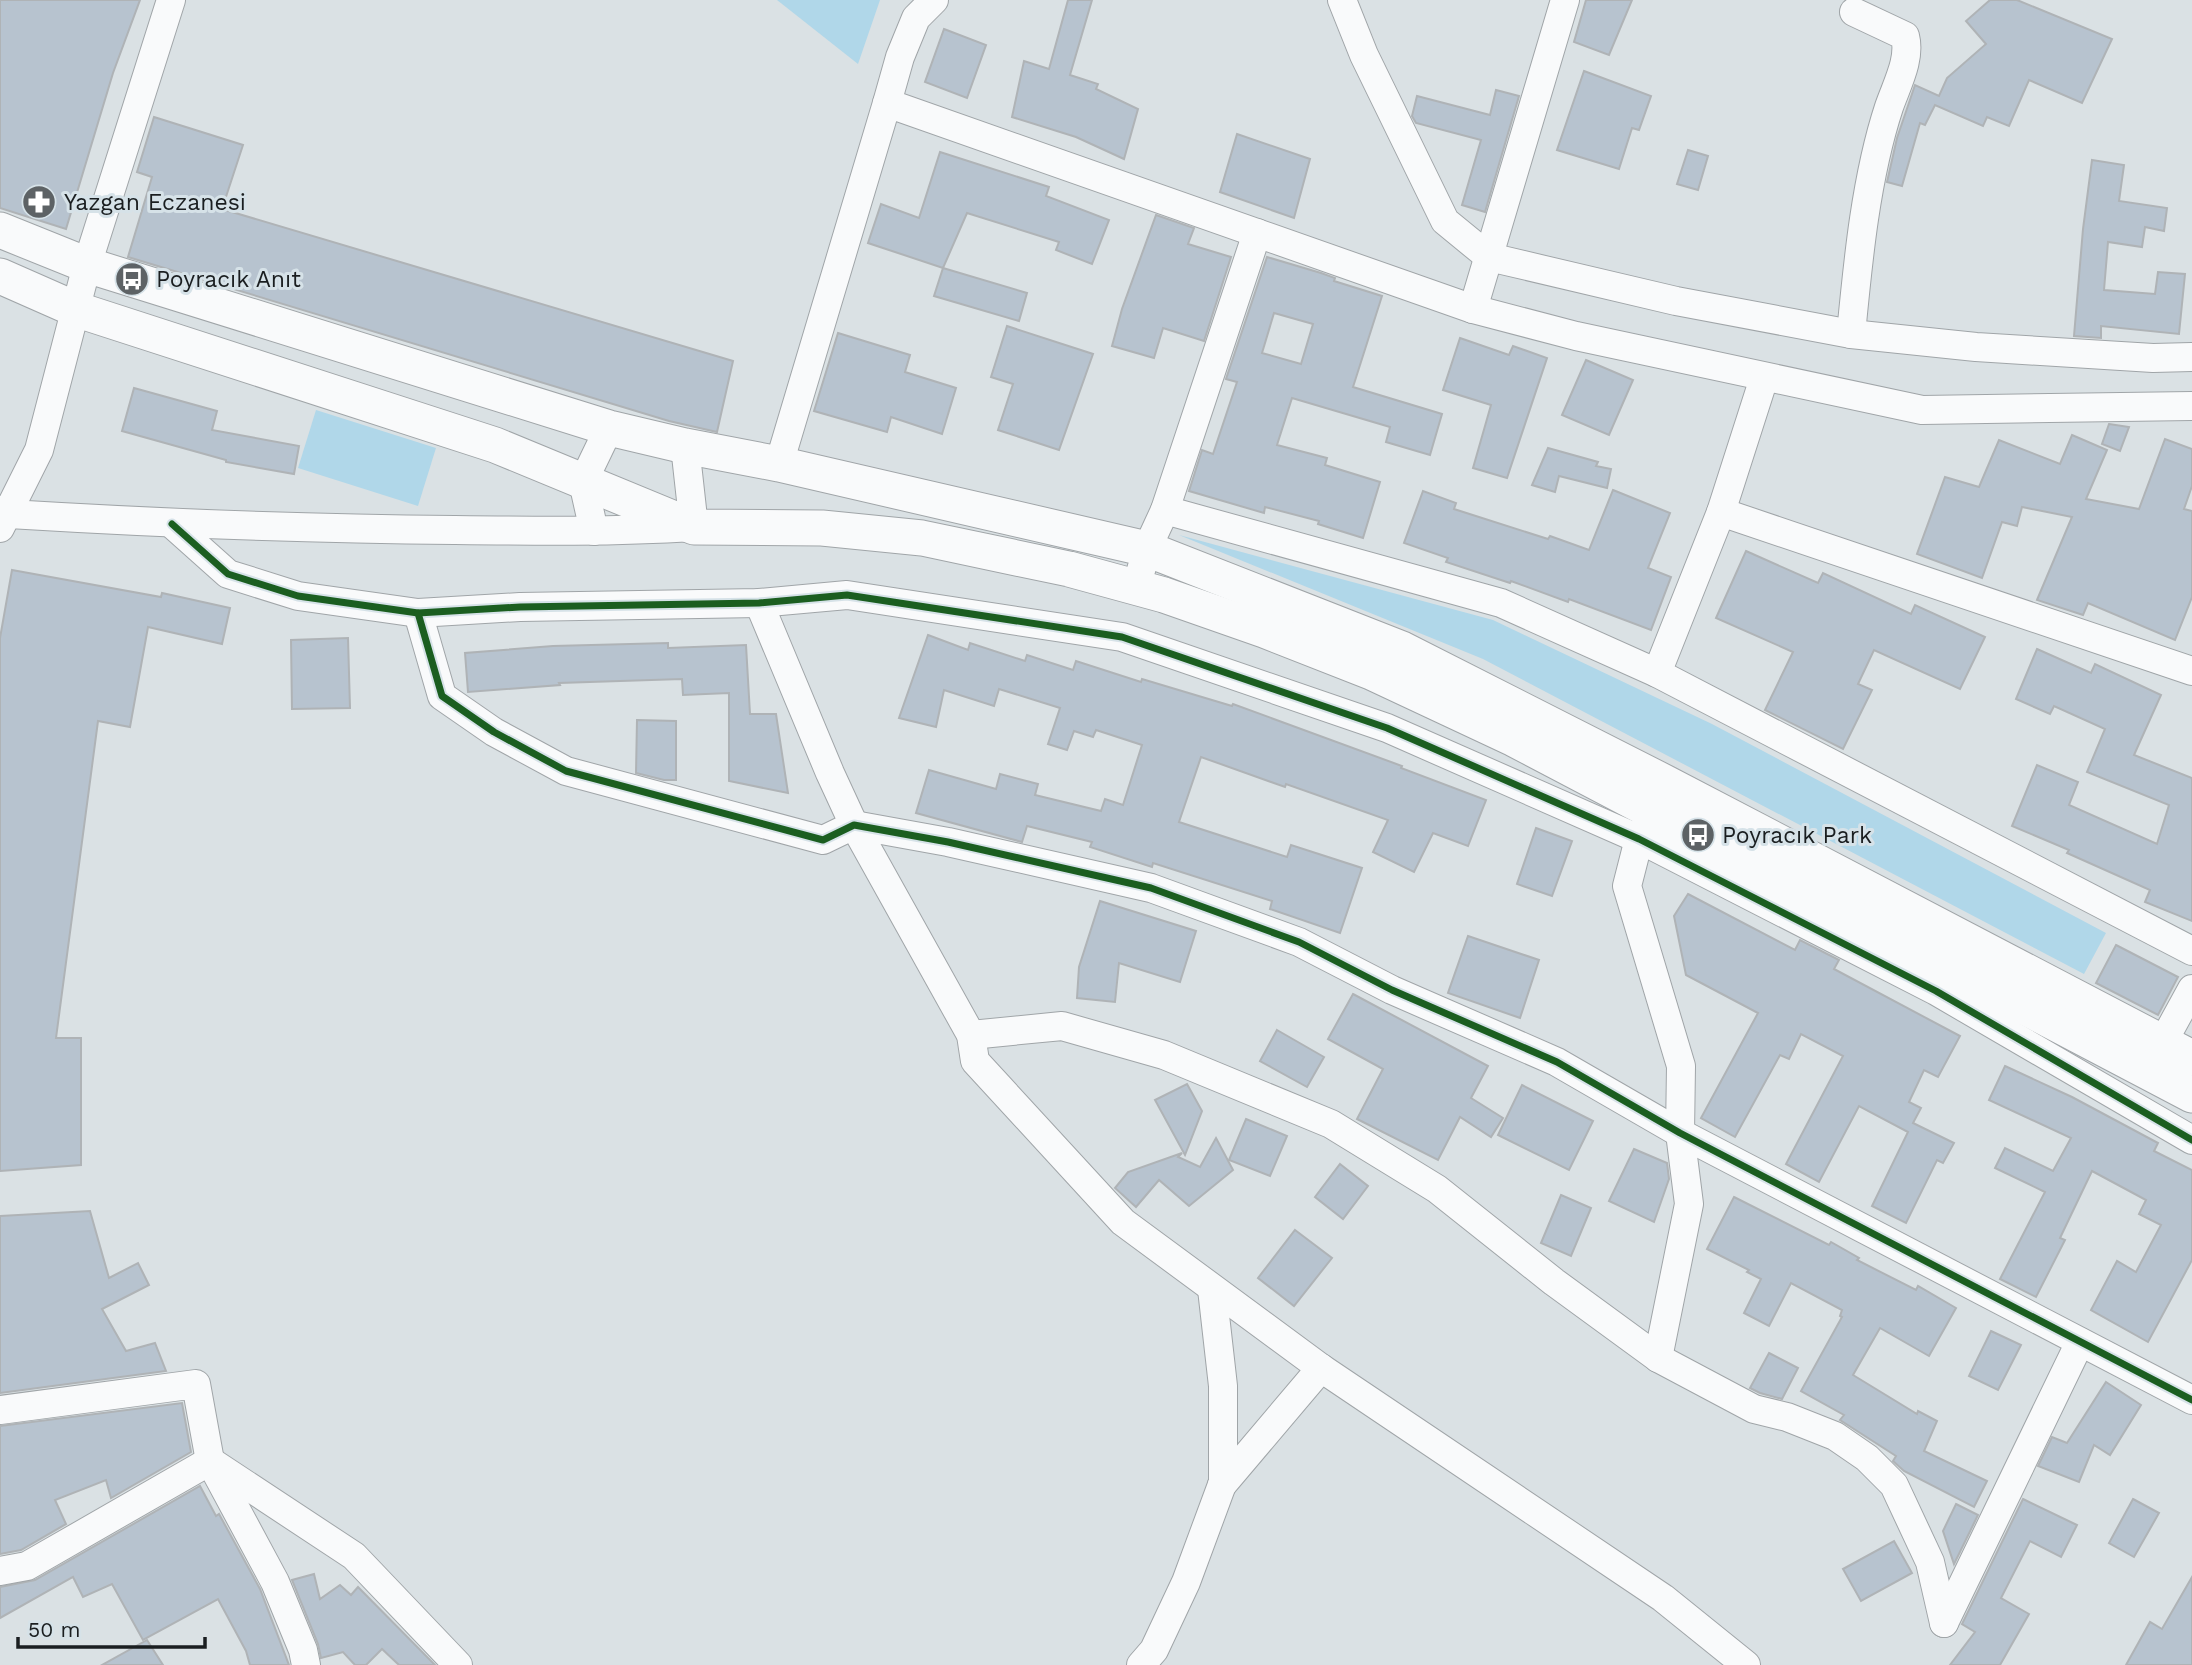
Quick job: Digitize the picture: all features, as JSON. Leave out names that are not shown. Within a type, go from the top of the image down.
[{"type":"main road","points":[[0,230],[88,265],[609,428],[779,464],[1147,549],[1402,649],[1653,811],[2178,1050]]},
{"type":"main road","points":[[0,275],[75,309],[495,445],[694,527],[822,528],[922,538],[1069,569],[1264,630],[1371,671],[1514,739],[2192,1095]]},
{"type":"street","points":[[171,0],[75,309],[39,450],[3,517],[345,530],[594,531],[694,527],[685,446]]},
{"type":"street","points":[[779,464],[900,57],[916,18],[934,0]]},
{"type":"street","points":[[1342,0],[1364,55],[1445,221],[1489,257],[1676,301],[1851,334],[1976,347],[2153,358],[2192,357]]},
{"type":"street","points":[[1473,309],[1565,0]]},
{"type":"street","points":[[1851,334],[1869,198],[1884,122],[1909,49],[1905,36],[1854,12]]},
{"type":"street","points":[[887,103],[1473,309],[1576,335],[1922,410],[2192,406]]},
{"type":"street","points":[[1136,588],[1147,549],[1165,510],[1257,233]]},
{"type":"street","points":[[1657,673],[1721,512],[1764,377]]},
{"type":"street","points":[[594,531],[583,482],[609,428]]},
{"type":"street","points":[[1165,510],[1500,603],[1657,673],[2192,951]]},
{"type":"street","points":[[1721,512],[2192,671]]},
{"type":"street","points":[[172,524],[228,574],[298,596],[418,613],[520,607],[759,603],[847,595],[1122,637],[1387,728],[1653,811],[1936,990],[2192,1140]]},
{"type":"street","points":[[759,603],[854,825],[971,1035],[975,1061],[1123,1222],[1321,1368],[1663,1598],[1746,1665]]},
{"type":"street","points":[[418,613],[442,696],[494,732],[566,771],[823,840],[854,825],[948,842],[1152,888],[1299,942],[1392,989],[1557,1062],[1680,1133],[2192,1400]]},
{"type":"street","points":[[1653,811],[1627,886],[1681,1066],[1680,1133],[1689,1204],[1658,1358]]},
{"type":"street","points":[[2178,1050],[2192,989]]},
{"type":"street","points":[[971,1035],[1062,1026],[1164,1055],[1331,1124],[1437,1189],[1553,1282],[1658,1358],[1754,1409],[1787,1417],[1835,1436],[1867,1458],[1894,1485],[1930,1562],[1944,1623],[2080,1342]]},
{"type":"street","points":[[1141,1665],[1154,1650],[1186,1582],[1222,1485],[1223,1386],[1212,1289]]},
{"type":"street","points":[[1222,1485],[1321,1368]]},
{"type":"street","points":[[0,1410],[196,1384],[210,1461],[275,1582],[303,1650],[306,1665]]},
{"type":"street","points":[[0,1571],[27,1566],[210,1461]]},
{"type":"street","points":[[210,1461],[354,1556],[458,1665]]},
{"type":"shaded area","points":[[777,0],[880,0],[858,64]]},
{"type":"shaded area","points":[[316,410],[436,448],[418,506],[298,468]]},
{"type":"shaded area","points":[[1179,535],[1493,620],[1712,724],[2106,933],[2084,974],[1483,659]]},
{"type":"building","points":[[0,0],[140,0],[113,73],[66,229],[0,208]]},
{"type":"building","points":[[1068,0],[1092,0],[1070,75],[1098,84],[1096,89],[1138,109],[1124,159],[1076,137],[1012,117],[1024,61],[1049,69]]},
{"type":"building","points":[[1586,0],[1632,0],[1609,55],[1574,42]]},
{"type":"building","points":[[1990,0],[2017,0],[2112,39],[2082,103],[2029,80],[2009,126],[1987,117],[1983,126],[1935,105],[1925,125],[1920,123],[1902,186],[1887,182],[1897,138],[1915,85],[1939,96],[1947,78],[1986,44],[1966,21]]},
{"type":"building","points":[[944,29],[986,45],[967,98],[925,82]]},
{"type":"building","points":[[1584,71],[1651,96],[1639,130],[1632,128],[1619,169],[1557,150]]},
{"type":"building","points":[[1496,90],[1519,96],[1485,212],[1462,205],[1481,140],[1416,123],[1412,116],[1417,96],[1490,115]]},
{"type":"building","points":[[154,117],[243,145],[222,209],[733,361],[717,432],[669,421],[128,257],[152,177],[137,172]]},
{"type":"building","points":[[1237,134],[1310,159],[1294,218],[1220,192]]},
{"type":"building","points":[[1688,150],[1708,156],[1698,190],[1677,184]]},
{"type":"building","points":[[940,152],[1049,187],[1046,196],[1109,220],[1092,264],[1056,250],[1059,242],[967,213],[943,268],[868,243],[881,204],[919,218]]},
{"type":"building","points":[[2092,160],[2124,165],[2119,201],[2167,208],[2164,231],[2145,227],[2142,247],[2108,242],[2104,290],[2155,294],[2158,272],[2185,274],[2179,334],[2101,326],[2101,338],[2074,336]]},
{"type":"building","points":[[1156,215],[1194,228],[1188,244],[1231,257],[1204,341],[1163,328],[1154,358],[1112,346],[1122,309]]},
{"type":"building","points":[[1267,257],[1321,273],[1335,278],[1334,281],[1382,296],[1353,387],[1442,414],[1430,455],[1386,442],[1390,427],[1292,398],[1277,445],[1327,458],[1325,465],[1380,482],[1363,538],[1318,524],[1319,521],[1265,507],[1264,513],[1189,491],[1202,450],[1213,454],[1237,382],[1226,379]],"holes":[[[1274,313],[1313,324],[1301,364],[1262,353]]]},
{"type":"building","points":[[943,268],[1027,293],[1019,321],[934,296]]},
{"type":"building","points":[[1007,326],[1093,354],[1059,450],[998,430],[1013,384],[991,377]]},
{"type":"building","points":[[838,333],[910,355],[905,372],[956,388],[942,434],[891,417],[887,432],[814,411]]},
{"type":"building","points":[[1460,338],[1509,355],[1513,346],[1547,358],[1507,478],[1473,468],[1491,405],[1443,390]]},
{"type":"building","points":[[1586,360],[1633,380],[1609,435],[1562,415]]},
{"type":"building","points":[[134,388],[217,411],[212,430],[299,446],[294,474],[226,462],[122,431]]},
{"type":"building","points":[[2109,424],[2129,427],[2120,451],[2102,444]]},
{"type":"building","points":[[2072,435],[2107,450],[2086,499],[2139,509],[2165,439],[2192,449],[2192,486],[2184,509],[2192,511],[2192,597],[2175,640],[2088,603],[2083,615],[2037,600],[2072,517],[2022,507],[2017,526],[2002,522],[1982,578],[1917,554],[1945,477],[1979,487],[1999,440],[2060,464]]},
{"type":"building","points":[[1548,448],[1598,462],[1596,466],[1611,469],[1607,488],[1559,476],[1555,492],[1532,485]]},
{"type":"building","points":[[1613,490],[1670,513],[1648,568],[1671,577],[1651,630],[1569,599],[1568,602],[1511,581],[1510,583],[1446,562],[1448,558],[1404,543],[1423,491],[1456,503],[1454,509],[1589,550]]},
{"type":"building","points":[[1746,551],[1818,583],[1823,573],[1911,614],[1915,605],[1985,637],[1960,689],[1874,650],[1858,684],[1872,690],[1843,749],[1765,710],[1793,652],[1716,618]]},
{"type":"building","points":[[12,570],[161,597],[162,593],[230,608],[222,644],[148,627],[130,727],[98,721],[56,1038],[81,1038],[81,1165],[0,1171],[0,638]]},
{"type":"building","points":[[928,635],[968,650],[970,643],[1025,661],[1027,655],[1073,670],[1076,661],[1141,682],[1142,679],[1232,706],[1233,704],[1486,800],[1468,846],[1433,833],[1414,872],[1373,852],[1388,820],[1201,757],[1179,822],[1287,857],[1291,845],[1362,868],[1340,933],[1270,909],[1272,901],[1153,863],[1152,867],[1090,847],[1092,842],[1027,826],[1022,842],[916,813],[929,770],[996,789],[1000,774],[1038,784],[1035,795],[1101,811],[1105,799],[1123,805],[1142,745],[1096,730],[1093,737],[1074,731],[1067,750],[1048,744],[1060,708],[999,689],[994,706],[944,690],[936,727],[899,718]]},
{"type":"building","points":[[348,638],[350,708],[292,709],[291,640]]},
{"type":"building","points":[[668,643],[668,648],[746,645],[750,714],[776,714],[788,793],[729,781],[729,693],[683,695],[682,679],[559,683],[560,685],[468,692],[465,653],[553,646]]},
{"type":"building","points":[[2037,649],[2091,673],[2095,664],[2161,695],[2134,755],[2192,778],[2192,921],[2145,902],[2150,890],[2067,853],[2069,850],[2012,826],[2037,765],[2078,782],[2069,805],[2157,844],[2169,805],[2087,772],[2105,729],[2054,706],[2050,714],[2016,699]]},
{"type":"building","points":[[637,720],[676,721],[676,780],[636,773]]},
{"type":"building","points":[[1536,828],[1572,841],[1552,896],[1517,884]]},
{"type":"building","points":[[1688,894],[1795,950],[1800,940],[1839,960],[1834,969],[1960,1036],[1938,1077],[1924,1070],[1909,1102],[1921,1108],[1913,1123],[1954,1143],[1943,1163],[1937,1160],[1906,1223],[1872,1206],[1908,1132],[1859,1106],[1819,1182],[1786,1164],[1843,1056],[1801,1034],[1789,1059],[1780,1055],[1735,1137],[1701,1118],[1758,1013],[1686,975],[1674,916]]},
{"type":"building","points":[[1100,901],[1196,931],[1180,982],[1119,963],[1115,1002],[1077,998],[1079,967]]},
{"type":"building","points":[[1468,936],[1539,960],[1520,1018],[1448,993]]},
{"type":"building","points":[[2116,945],[2178,977],[2158,1015],[2096,983]]},
{"type":"building","points":[[1353,994],[1488,1066],[1471,1098],[1503,1118],[1491,1137],[1460,1117],[1438,1160],[1357,1119],[1383,1069],[1328,1039]]},
{"type":"building","points":[[1277,1030],[1324,1057],[1307,1087],[1260,1061]]},
{"type":"building","points":[[2005,1066],[2072,1097],[2158,1143],[2154,1151],[2192,1170],[2192,1260],[2148,1342],[2091,1310],[2117,1261],[2136,1272],[2161,1225],[2139,1214],[2146,1200],[2092,1171],[2060,1238],[2065,1240],[2036,1297],[2000,1279],[2045,1192],[1995,1168],[2005,1148],[2053,1171],[2071,1138],[1989,1100]]},
{"type":"building","points":[[1187,1084],[1202,1111],[1185,1155],[1155,1100]]},
{"type":"building","points":[[1522,1085],[1593,1121],[1569,1170],[1498,1135]]},
{"type":"building","points":[[1246,1119],[1287,1136],[1270,1176],[1229,1160]]},
{"type":"building","points":[[1216,1138],[1233,1170],[1189,1206],[1159,1180],[1136,1207],[1115,1188],[1128,1172],[1182,1153],[1178,1157],[1200,1167]]},
{"type":"building","points":[[1634,1149],[1667,1163],[1669,1179],[1654,1222],[1609,1201]]},
{"type":"building","points":[[1340,1164],[1368,1186],[1343,1219],[1315,1197]]},
{"type":"building","points":[[1561,1195],[1591,1208],[1571,1256],[1541,1243]]},
{"type":"building","points":[[1734,1197],[1829,1245],[1831,1242],[1859,1258],[1857,1260],[1916,1290],[1918,1286],[1956,1308],[1929,1356],[1880,1328],[1853,1375],[1917,1414],[1918,1411],[1937,1421],[1924,1451],[1987,1481],[1974,1507],[1904,1471],[1893,1461],[1896,1456],[1840,1420],[1844,1415],[1801,1391],[1842,1317],[1842,1310],[1791,1283],[1769,1326],[1744,1313],[1761,1279],[1707,1249]]},
{"type":"building","points":[[90,1211],[109,1278],[138,1263],[149,1285],[102,1309],[126,1351],[155,1343],[166,1371],[0,1393],[0,1216]]},
{"type":"building","points":[[1295,1230],[1332,1258],[1294,1306],[1258,1278]]},
{"type":"building","points":[[1991,1331],[2021,1345],[1998,1390],[1969,1376]]},
{"type":"building","points":[[1769,1353],[1798,1368],[1782,1399],[1750,1388]]},
{"type":"building","points":[[2106,1382],[2141,1405],[2110,1455],[2094,1445],[2079,1482],[2038,1466],[2052,1437],[2067,1443]]},
{"type":"building","points":[[182,1403],[191,1452],[111,1498],[106,1480],[55,1500],[66,1524],[21,1550],[0,1554],[0,1426]]},
{"type":"building","points":[[200,1486],[216,1516],[219,1514],[260,1589],[289,1665],[250,1665],[246,1651],[218,1599],[143,1640],[112,1584],[83,1597],[73,1577],[0,1618],[0,1587],[35,1580]]},
{"type":"building","points":[[2023,1499],[2077,1525],[2061,1557],[2030,1541],[2001,1598],[2029,1614],[2000,1665],[1950,1665],[1975,1632],[1962,1624]]},
{"type":"building","points":[[2133,1499],[2159,1513],[2134,1557],[2109,1543]]},
{"type":"building","points":[[1956,1504],[1978,1515],[1954,1564],[1943,1531]]},
{"type":"building","points":[[1894,1541],[1912,1573],[1861,1601],[1843,1569]]},
{"type":"building","points":[[314,1574],[320,1599],[340,1585],[351,1595],[358,1587],[435,1665],[399,1665],[382,1649],[366,1665],[355,1665],[343,1652],[321,1658],[292,1580]]},
{"type":"building","points":[[2192,1577],[2192,1665],[2126,1665],[2150,1622],[2162,1629]]},
{"type":"building","points":[[147,1640],[163,1665],[102,1665]]},
{"type":"cycle path","points":[[172,524],[228,574],[298,596],[418,613],[520,607],[759,603],[847,595],[1122,637],[1387,728],[1639,839],[1936,991],[2192,1140]]},
{"type":"cycle path","points":[[418,613],[442,696],[494,732],[566,771],[823,840],[854,825],[948,842],[1151,888],[1299,942],[1392,990],[1557,1062],[1680,1133],[2192,1400]]},
{"type":"place","name":"Yazgan Eczanesi","points":[[39,202]]},
{"type":"place","name":"Poyracık Anıt","points":[[132,279]]},
{"type":"place","name":"Poyracık Park","points":[[1698,835]]}]
